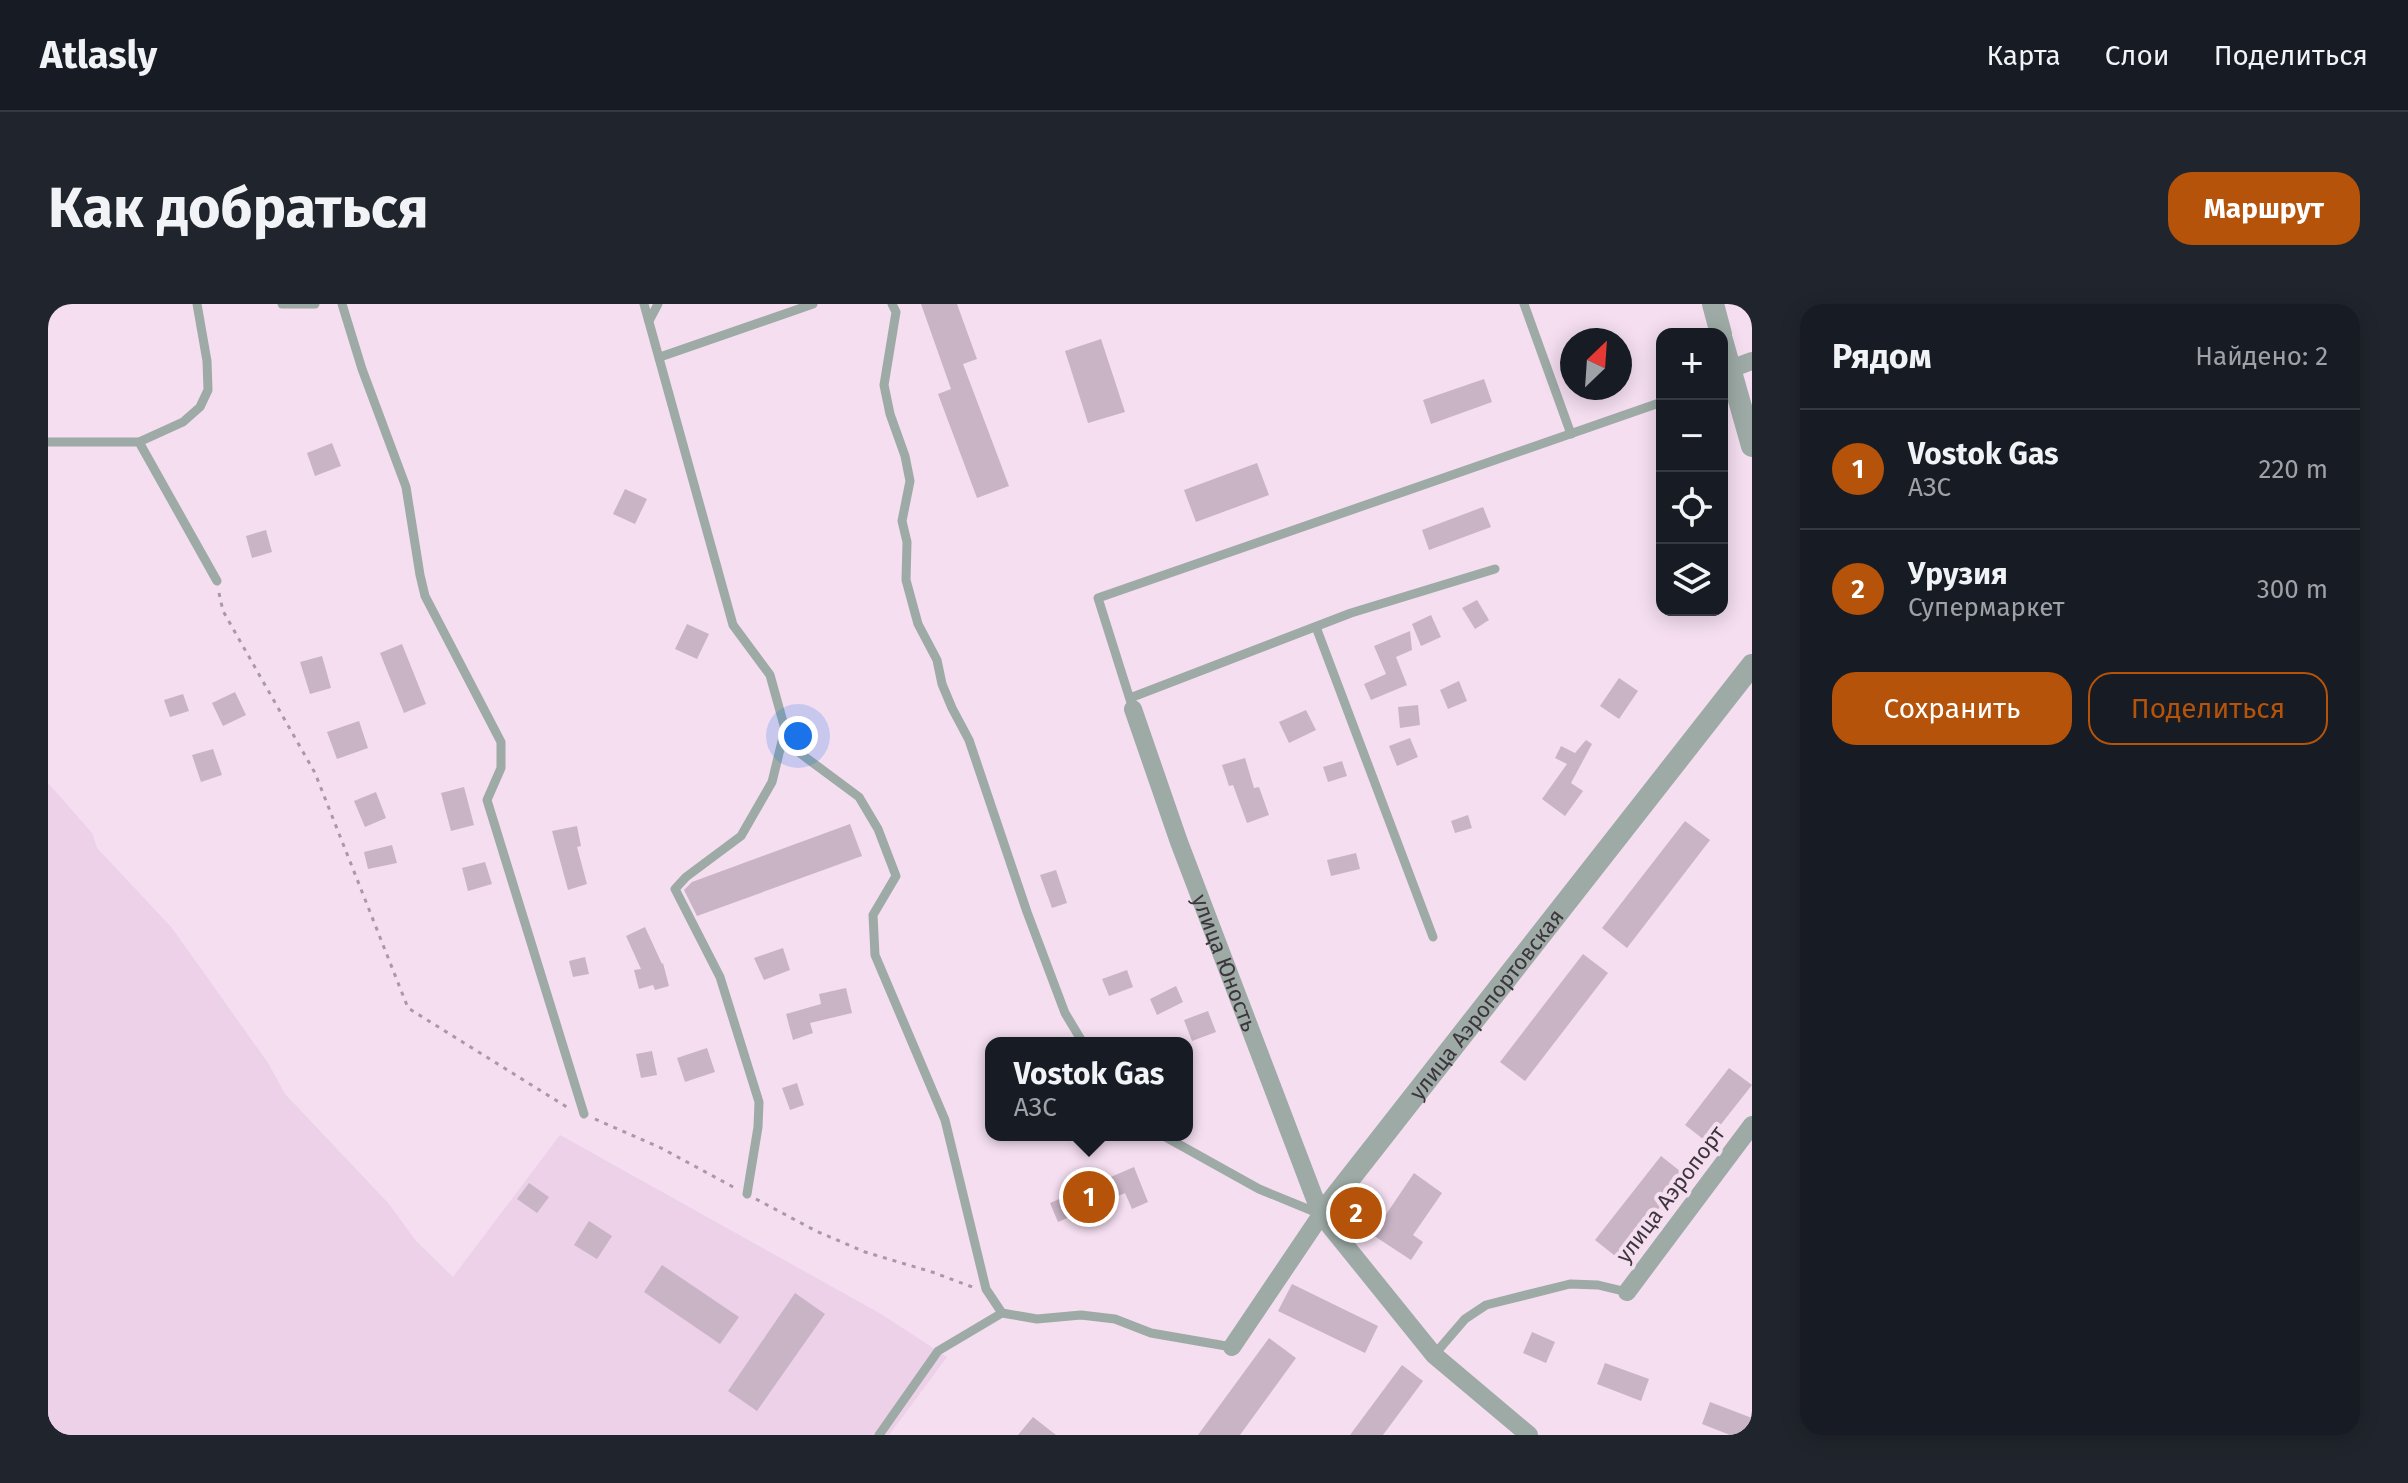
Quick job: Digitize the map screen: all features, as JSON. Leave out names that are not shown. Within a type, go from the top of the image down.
[{"type":"street","points":[[1713,304],[1719,328]]},
{"type":"street","points":[[1728,371],[1752,361]]},
{"type":"street","points":[[1728,378],[1752,446]]},
{"type":"street","name":"улица Аэропортовская","points":[[1232,1347],[1321,1215],[1752,666]]},
{"type":"street","name":"улица Юность","points":[[1132,704],[1179,842],[1321,1215],[1434,1355],[1529,1435]]},
{"type":"street","name":"улица Аэропорт","points":[[1627,1292],[1752,1125]]},
{"type":"lane","points":[[48,442],[139,442],[183,422],[200,407],[208,390],[207,361],[197,304]]},
{"type":"lane","points":[[282,304],[315,304]]},
{"type":"lane","points":[[342,304],[362,369],[406,487],[425,596],[501,742],[501,768],[487,800],[584,1114]]},
{"type":"lane","points":[[644,304],[733,625],[770,675],[785,729],[801,754],[859,797],[878,829],[896,876],[873,915],[875,955],[945,1120],[986,1289],[1002,1313]]},
{"type":"lane","points":[[649,321],[658,304]]},
{"type":"lane","points":[[660,357],[813,304]]},
{"type":"lane","points":[[892,304],[896,312],[884,385],[910,481],[902,521],[907,542],[906,580],[918,624],[937,660],[942,684],[969,740],[1065,1013],[1079,1037]]},
{"type":"lane","points":[[1524,304],[1571,434]]},
{"type":"lane","points":[[1495,569],[1351,613],[1132,704],[1098,598],[1656,404]]},
{"type":"lane","points":[[139,442],[217,581]]},
{"type":"lane","points":[[1316,627],[1433,937]]},
{"type":"lane","points":[[747,1194],[759,1102],[720,977],[675,889],[686,877],[741,836],[772,782],[785,729]]},
{"type":"lane","points":[[1173,1141],[1259,1189],[1321,1215]]},
{"type":"lane","points":[[1434,1355],[1465,1319],[1486,1305],[1570,1284],[1598,1285],[1627,1292]]},
{"type":"lane","points":[[879,1435],[938,1351],[1002,1313],[1037,1319],[1081,1315],[1115,1319],[1151,1333],[1232,1347]]},
{"type":"path","points":[[217,581],[223,611],[315,773],[408,1008],[575,1113],[584,1114],[661,1148],[816,1231],[865,1252],[961,1284],[986,1289]]},
{"type":"shaded area","points":[[48,783],[92,833],[97,848],[172,928],[268,1063],[285,1094],[389,1204],[416,1241],[453,1277],[560,1135],[881,1314],[947,1357],[889,1435],[48,1435]]},
{"type":"building","points":[[921,304],[957,304],[977,359],[963,364],[1009,486],[977,498],[938,394],[951,389]]},
{"type":"building","points":[[1101,339],[1125,412],[1088,423],[1065,351]]},
{"type":"building","points":[[1484,379],[1492,402],[1431,424],[1423,400]]},
{"type":"building","points":[[332,443],[341,466],[315,476],[307,453]]},
{"type":"building","points":[[1257,463],[1269,495],[1196,522],[1184,490]]},
{"type":"building","points":[[625,489],[647,499],[635,524],[613,514]]},
{"type":"building","points":[[1483,507],[1491,527],[1429,550],[1422,530]]},
{"type":"building","points":[[266,530],[272,552],[252,558],[246,536]]},
{"type":"building","points":[[1477,600],[1489,620],[1475,629],[1462,608]]},
{"type":"building","points":[[1431,615],[1441,637],[1421,646],[1412,624]]},
{"type":"building","points":[[687,624],[709,634],[697,659],[675,649]]},
{"type":"building","points":[[1410,631],[1412,650],[1396,657],[1407,685],[1371,700],[1364,684],[1386,674],[1374,646]]},
{"type":"building","points":[[402,644],[426,704],[404,713],[380,653]]},
{"type":"building","points":[[322,656],[331,688],[310,694],[300,662]]},
{"type":"building","points":[[1619,678],[1638,691],[1619,719],[1600,706]]},
{"type":"building","points":[[1459,681],[1467,701],[1448,709],[1440,690]]},
{"type":"building","points":[[235,692],[246,715],[223,726],[212,703]]},
{"type":"building","points":[[183,694],[189,711],[170,717],[164,700]]},
{"type":"building","points":[[1418,705],[1420,725],[1400,728],[1398,707]]},
{"type":"building","points":[[1306,710],[1316,730],[1289,743],[1279,722]]},
{"type":"building","points":[[359,721],[368,748],[337,759],[327,732]]},
{"type":"building","points":[[1410,738],[1418,757],[1397,766],[1389,746]]},
{"type":"building","points":[[1586,740],[1592,744],[1571,783],[1583,791],[1565,816],[1542,799],[1567,764],[1555,758],[1561,746],[1575,753]]},
{"type":"building","points":[[213,749],[222,775],[201,782],[192,755]]},
{"type":"building","points":[[1245,758],[1254,788],[1259,787],[1269,815],[1247,823],[1222,765]]},
{"type":"building","points":[[1342,761],[1347,776],[1328,782],[1323,767]]},
{"type":"building","points":[[464,787],[474,825],[451,831],[441,793]]},
{"type":"building","points":[[376,792],[386,818],[365,827],[354,801]]},
{"type":"building","points":[[1468,815],[1472,828],[1455,833],[1451,821]]},
{"type":"building","points":[[1685,821],[1710,840],[1627,948],[1602,928]]},
{"type":"building","points":[[850,824],[862,856],[697,916],[684,890],[692,882]]},
{"type":"building","points":[[577,826],[581,846],[577,847],[587,884],[568,890],[552,831]]},
{"type":"building","points":[[392,845],[397,863],[368,869],[364,852]]},
{"type":"building","points":[[1356,853],[1360,869],[1331,876],[1327,860]]},
{"type":"building","points":[[485,862],[492,884],[468,891],[462,868]]},
{"type":"building","points":[[1056,870],[1067,903],[1052,908],[1040,875]]},
{"type":"building","points":[[645,927],[663,963],[669,986],[655,990],[653,985],[639,989],[634,970],[641,969],[626,936]]},
{"type":"building","points":[[783,948],[790,970],[764,980],[754,958]]},
{"type":"building","points":[[1583,954],[1608,973],[1525,1081],[1500,1062]]},
{"type":"building","points":[[585,957],[589,974],[573,977],[569,961]]},
{"type":"building","points":[[1127,970],[1133,987],[1109,996],[1102,979]]},
{"type":"building","points":[[1176,986],[1183,1002],[1157,1015],[1150,999]]},
{"type":"building","points":[[846,988],[852,1013],[810,1023],[813,1033],[793,1040],[786,1014],[821,1004],[819,994]]},
{"type":"building","points":[[1208,1011],[1216,1032],[1193,1041],[1184,1020]]},
{"type":"building","points":[[707,1048],[715,1072],[685,1082],[677,1058]]},
{"type":"building","points":[[652,1051],[657,1075],[641,1078],[636,1054]]},
{"type":"building","points":[[1729,1068],[1752,1085],[1707,1142],[1685,1125]]},
{"type":"building","points":[[797,1083],[804,1105],[790,1110],[782,1088]]},
{"type":"building","points":[[1661,1156],[1685,1175],[1619,1259],[1595,1240]]},
{"type":"building","points":[[1134,1167],[1148,1202],[1132,1209],[1125,1193],[1058,1222],[1050,1203]]},
{"type":"building","points":[[1414,1173],[1442,1193],[1413,1235],[1423,1242],[1411,1260],[1359,1226],[1372,1208],[1385,1216]]},
{"type":"building","points":[[529,1183],[549,1197],[537,1213],[517,1199]]},
{"type":"building","points":[[589,1221],[612,1236],[597,1259],[574,1245]]},
{"type":"building","points":[[662,1265],[739,1317],[720,1344],[644,1292]]},
{"type":"building","points":[[1292,1284],[1378,1326],[1365,1353],[1278,1311]]},
{"type":"building","points":[[795,1293],[825,1314],[757,1411],[728,1391]]},
{"type":"building","points":[[1532,1332],[1555,1342],[1546,1363],[1523,1353]]},
{"type":"building","points":[[1269,1338],[1296,1358],[1240,1435],[1198,1435]]},
{"type":"building","points":[[1605,1363],[1649,1379],[1641,1401],[1597,1384]]},
{"type":"building","points":[[1402,1365],[1423,1381],[1383,1435],[1350,1435]]},
{"type":"building","points":[[1710,1402],[1752,1418],[1748,1435],[1730,1435],[1702,1424]]},
{"type":"building","points":[[1033,1417],[1056,1435],[1018,1435]]},
{"type":"place","name":"Vostok Gas","points":[[1089,1197]]},
{"type":"place","name":"Урузия","points":[[1356,1213]]}]
